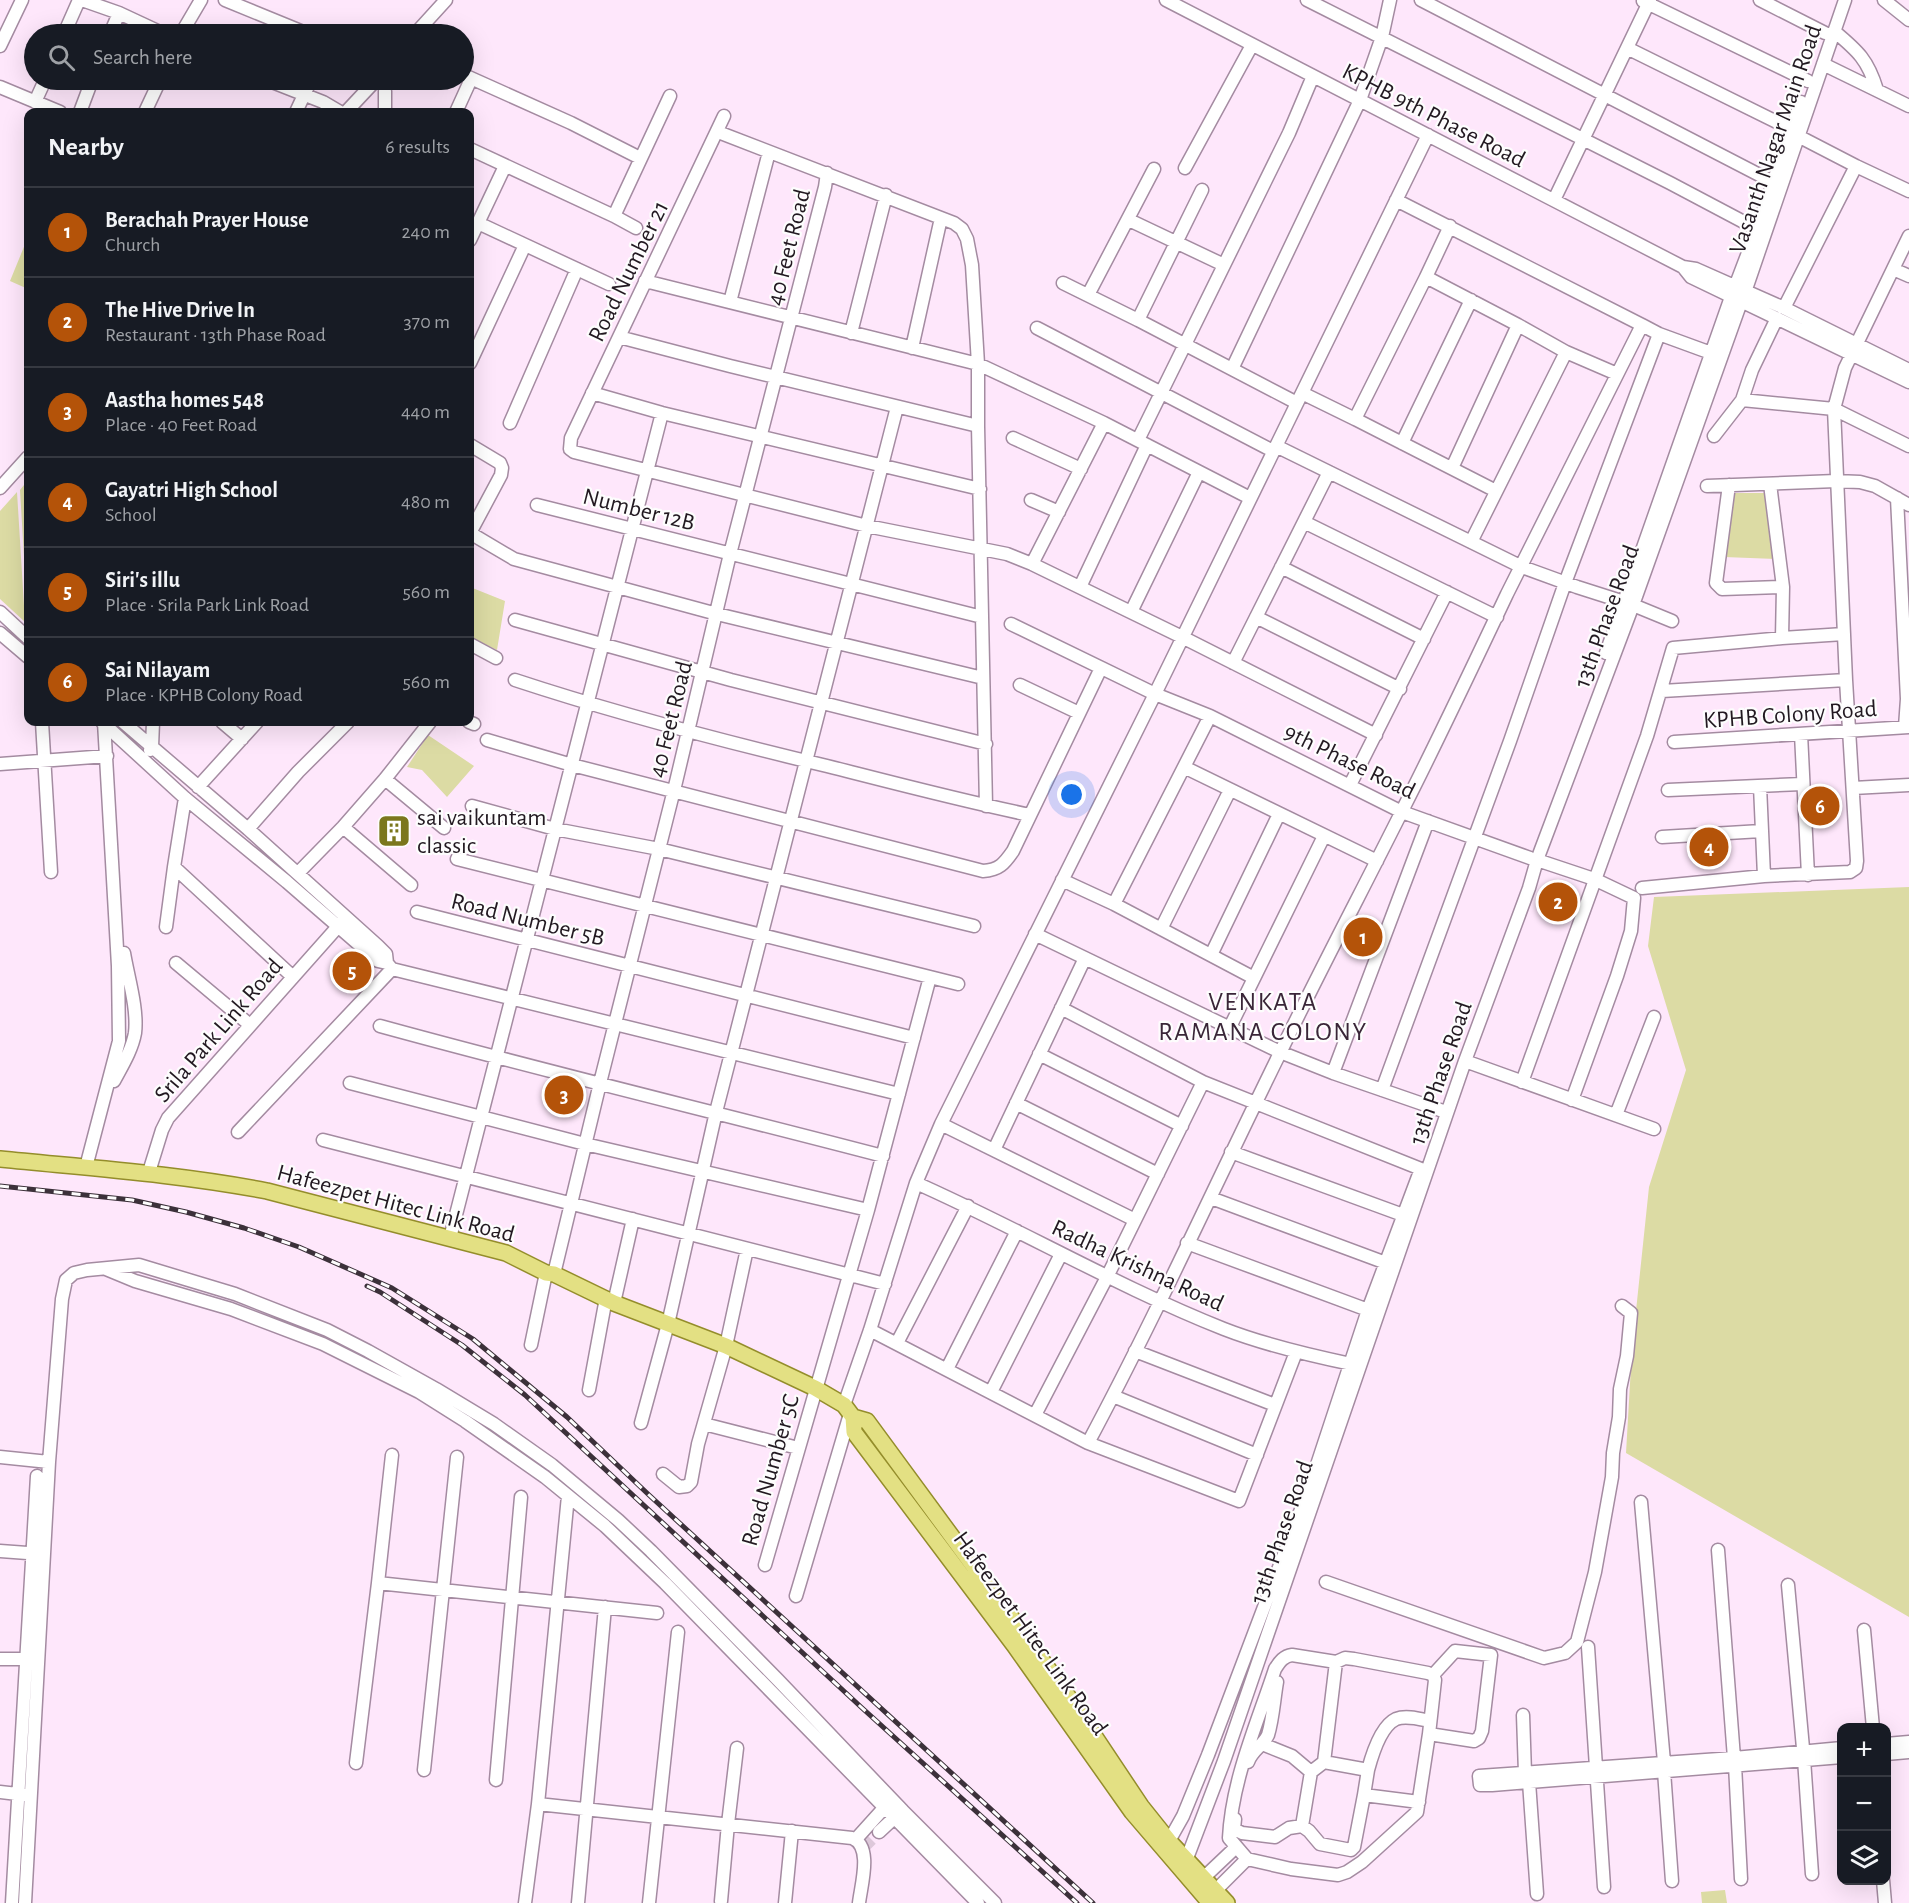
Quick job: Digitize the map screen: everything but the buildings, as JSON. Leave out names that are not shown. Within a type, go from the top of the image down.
[{"type":"main road","name":"Hafeezpet Hitec Link Road","points":[[0,1159],[149,1172],[267,1191],[506,1253],[610,1301],[726,1346],[815,1388],[849,1412],[867,1421],[1067,1695],[1137,1809],[1211,1898],[1227,1903]]},
{"type":"street","points":[[0,46],[22,0]]},
{"type":"street","points":[[69,24],[80,0],[119,13],[143,24]]},
{"type":"street","points":[[187,24],[201,0]]},
{"type":"street","points":[[225,0],[284,24]]},
{"type":"street","points":[[424,24],[446,0]]},
{"type":"street","name":"KPHB 9th Phase Road","points":[[1166,0],[1683,267],[1691,277],[1704,278],[1855,349],[1909,370]]},
{"type":"street","points":[[1307,0],[1757,229]]},
{"type":"street","points":[[1232,369],[1360,100],[1382,37],[1390,0]]},
{"type":"street","points":[[1421,0],[1773,182]]},
{"type":"street","points":[[1760,0],[1829,32],[1857,50],[1872,72],[1877,90]]},
{"type":"street","name":"Vasanth Nagar Main Road","points":[[1738,294],[1822,64],[1837,0]]},
{"type":"street","name":"Vasanth Nagar Main Road","points":[[1738,294],[1773,182],[1795,133],[1808,81],[1845,0]]},
{"type":"street","points":[[1884,0],[1909,20]]},
{"type":"street","points":[[1554,200],[1627,48],[1646,1],[1808,81]]},
{"type":"street","points":[[114,24],[119,13]]},
{"type":"street","points":[[1185,168],[1252,45]]},
{"type":"street","points":[[1627,48],[1909,191]]},
{"type":"street","points":[[1822,64],[1909,106]]},
{"type":"street","points":[[1080,587],[1162,392],[1289,134],[1313,76]]},
{"type":"street","points":[[474,80],[572,123],[640,158]]},
{"type":"street","points":[[0,87],[50,108]]},
{"type":"street","points":[[35,102],[40,90]]},
{"type":"street","points":[[82,108],[89,90]]},
{"type":"street","points":[[147,108],[155,90]]},
{"type":"street","points":[[291,90],[333,108]]},
{"type":"street","points":[[298,108],[307,90]]},
{"type":"street","points":[[350,108],[367,90]]},
{"type":"street","points":[[457,108],[463,90]]},
{"type":"street","points":[[385,91],[385,108]]},
{"type":"street","points":[[614,216],[670,96]]},
{"type":"street","name":"Road Number 21","points":[[647,471],[574,452],[570,449],[570,444],[724,116]]},
{"type":"street","points":[[718,132],[954,223],[962,229],[967,239],[972,265],[978,364],[986,806]]},
{"type":"street","points":[[796,1596],[870,1330],[916,1183],[941,1124],[1155,694],[1428,135]]},
{"type":"street","points":[[474,151],[636,228]]},
{"type":"street","points":[[730,302],[770,152]]},
{"type":"street","points":[[474,232],[505,166]]},
{"type":"street","points":[[1714,436],[1742,400],[1752,370],[1856,166]]},
{"type":"street","points":[[1088,295],[1154,169]]},
{"type":"street","name":"40 Feet Road","points":[[531,1345],[571,1203],[674,791],[730,554],[827,173]]},
{"type":"street","points":[[1138,320],[1202,190]]},
{"type":"street","points":[[851,333],[886,195]]},
{"type":"street","points":[[1396,200],[1659,334],[1711,353]]},
{"type":"street","points":[[912,348],[941,218]]},
{"type":"street","points":[[1129,220],[1224,265]]},
{"type":"street","points":[[478,223],[609,284]]},
{"type":"street","points":[[1354,418],[1450,226]]},
{"type":"street","points":[[1642,888],[1764,876],[1850,872],[1856,868],[1834,409],[1845,368],[1909,236]]},
{"type":"street","points":[[474,354],[525,245]]},
{"type":"street","points":[[510,423],[577,269]]},
{"type":"street","points":[[1893,269],[1909,276]]},
{"type":"street","points":[[1426,278],[1566,352],[1617,374]]},
{"type":"street","points":[[645,281],[978,364],[1104,423],[1250,498]]},
{"type":"street","points":[[1063,283],[1232,369],[1299,398],[1354,418],[1496,491]]},
{"type":"street","name":"13th Phase Road","points":[[1640,570],[1711,353],[1738,294]]},
{"type":"street","name":"13th Phase Road","points":[[1184,1865],[1224,1761],[1417,1191],[1465,1061],[1534,859],[1617,636],[1738,294]]},
{"type":"street","points":[[1402,443],[1471,300]]},
{"type":"street","points":[[1452,468],[1518,325]]},
{"type":"street","points":[[1088,1443],[1161,1302],[1187,1243],[1211,1198],[1280,1052],[1402,812],[1642,325]]},
{"type":"street","points":[[1037,328],[1275,449],[1329,472],[1522,567],[1628,603],[1672,621]]},
{"type":"street","points":[[1382,1090],[1565,583],[1659,334]]},
{"type":"street","points":[[619,337],[978,426]]},
{"type":"street","name":"KPHB 9th Phase Road","points":[[1855,349],[1909,382]]},
{"type":"street","points":[[1471,542],[1566,352]]},
{"type":"street","points":[[592,393],[980,489]]},
{"type":"street","points":[[1742,400],[1834,409],[1909,446]]},
{"type":"street","points":[[641,1423],[668,1324],[716,1112],[897,406]]},
{"type":"street","points":[[450,1238],[662,412]]},
{"type":"street","points":[[1032,564],[1104,423]]},
{"type":"street","points":[[1013,438],[1081,469]]},
{"type":"street","points":[[474,448],[500,463],[502,468],[501,475],[474,526]]},
{"type":"street","points":[[0,488],[24,462]]},
{"type":"street","points":[[647,471],[867,526],[1007,554],[1182,637],[1376,735]]},
{"type":"street","points":[[1131,612],[1199,472]]},
{"type":"street","points":[[1233,663],[1329,472]]},
{"type":"street","points":[[1707,486],[1860,482],[1875,486],[1909,504]]},
{"type":"street","points":[[1770,484],[1783,587],[1782,638]]},
{"type":"street","points":[[1729,485],[1716,583],[1722,590],[1783,587]]},
{"type":"street","points":[[1897,498],[1907,727]]},
{"type":"street","points":[[1031,500],[1059,512]]},
{"type":"street","name":"Number 12B","points":[[537,505],[982,617]]},
{"type":"street","points":[[1304,522],[1497,617]]},
{"type":"street","points":[[474,535],[514,559],[717,615],[983,678]]},
{"type":"street","points":[[1281,567],[1424,639]]},
{"type":"street","points":[[1350,785],[1447,592]]},
{"type":"street","points":[[0,612],[24,634]]},
{"type":"street","points":[[1256,617],[1400,689]]},
{"type":"street","points":[[515,620],[703,672],[986,744]]},
{"type":"street","name":"9th Phase Road","points":[[1011,624],[1155,694],[1210,716],[1402,812],[1594,879],[1635,898],[1631,931],[1617,976],[1572,1100]]},
{"type":"street","points":[[0,633],[24,654]]},
{"type":"street","points":[[1522,1082],[1647,736],[1673,648],[1844,634]]},
{"type":"street","points":[[474,646],[496,658]]},
{"type":"street","points":[[487,740],[572,765],[983,871],[993,870],[1005,863],[1101,668]]},
{"type":"street","points":[[515,680],[587,704],[688,731],[1030,815]]},
{"type":"street","points":[[1662,691],[1846,680]]},
{"type":"street","points":[[1020,685],[1079,713]]},
{"type":"street","points":[[1114,904],[1210,716]]},
{"type":"street","points":[[42,726],[51,872]]},
{"type":"street","points":[[86,1167],[106,1095],[125,1060],[135,1033],[130,987],[116,912],[104,726]]},
{"type":"street","points":[[108,726],[185,798],[287,882],[378,962],[512,998],[899,1094]]},
{"type":"street","points":[[128,726],[346,917],[386,954],[389,966]]},
{"type":"street","points":[[144,759],[152,747],[153,726]]},
{"type":"street","points":[[227,726],[242,739]]},
{"type":"street","points":[[198,787],[253,726]]},
{"type":"street","points":[[248,829],[298,772],[344,726]]},
{"type":"street","points":[[298,873],[343,827],[427,726]]},
{"type":"street","name":"KPHB Colony Road","points":[[1674,742],[1907,727]]},
{"type":"street","points":[[1801,734],[1808,875]]},
{"type":"street","points":[[0,764],[107,756]]},
{"type":"street","points":[[1184,767],[1377,861]]},
{"type":"street","points":[[385,779],[444,828]]},
{"type":"street","points":[[1668,790],[1802,784]]},
{"type":"street","points":[[1853,788],[1909,785]]},
{"type":"street","points":[[1760,786],[1764,876]]},
{"type":"street","points":[[1161,929],[1230,790]]},
{"type":"street","points":[[166,927],[185,798]]},
{"type":"street","points":[[472,806],[555,829],[659,849],[974,926]]},
{"type":"street","points":[[1211,955],[1279,814]]},
{"type":"street","points":[[1333,1073],[1428,821]]},
{"type":"street","points":[[343,827],[411,885]]},
{"type":"street","points":[[1662,837],[1761,831]]},
{"type":"street","points":[[1230,1027],[1324,836]]},
{"type":"street","points":[[457,859],[958,984]]},
{"type":"street","points":[[174,867],[293,977]]},
{"type":"street","points":[[1062,880],[1114,904],[1254,978]]},
{"type":"street","name":"13th Phase Road","points":[[1167,1846],[1183,1816],[1208,1755],[1311,1483],[1368,1310],[1403,1215],[1417,1191],[1421,1169],[1525,886]]},
{"type":"street","name":"Road Number 5B","points":[[417,912],[914,1038]]},
{"type":"street","name":"Srila Park Link Road","points":[[149,1172],[168,1118],[346,917]]},
{"type":"street","points":[[1035,934],[1280,1052],[1443,1111]]},
{"type":"street","points":[[994,1150],[1085,958]]},
{"type":"street","points":[[176,963],[250,1024]]},
{"type":"street","points":[[238,1132],[389,966]]},
{"type":"street","name":"Road Number 5C","points":[[765,1565],[868,1210],[930,977]]},
{"type":"street","points":[[1061,1008],[1203,1082],[1421,1169]]},
{"type":"street","points":[[1616,1115],[1654,1017]]},
{"type":"street","points":[[380,1026],[496,1058],[883,1156]]},
{"type":"street","points":[[1039,1054],[1182,1126]]},
{"type":"street","points":[[1465,1061],[1654,1129]]},
{"type":"street","points":[[1035,1415],[1107,1277],[1203,1082]]},
{"type":"street","points":[[350,1083],[585,1144],[868,1210]]},
{"type":"street","points":[[1016,1103],[1158,1174]]},
{"type":"street","points":[[941,1124],[1134,1220]]},
{"type":"street","points":[[323,1140],[885,1284]]},
{"type":"street","points":[[1231,1152],[1403,1215]]},
{"type":"street","name":"Radha Krishna Road","points":[[916,1183],[968,1206],[1161,1302],[1226,1329],[1296,1352],[1351,1364]]},
{"type":"street","points":[[1211,1198],[1386,1263]]},
{"type":"street","points":[[897,1342],[968,1206]]},
{"type":"street","points":[[589,1390],[610,1301],[633,1219]]},
{"type":"street","points":[[947,1369],[1017,1231]]},
{"type":"street","points":[[1187,1243],[1368,1310]]},
{"type":"street","points":[[663,1473],[679,1488],[687,1486],[690,1482],[726,1346],[747,1248]]},
{"type":"street","points":[[991,1392],[1061,1254]]},
{"type":"street","points":[[25,1903],[26,1659],[49,1462],[62,1299],[66,1280],[74,1274],[87,1269],[140,1265],[235,1294],[327,1330],[368,1350],[436,1389],[524,1444],[552,1465],[651,1551],[995,1903]]},
{"type":"street","points":[[106,1269],[135,1281],[231,1309],[350,1357],[419,1392],[465,1421],[544,1477],[605,1526],[665,1583],[978,1903]]},
{"type":"street","points":[[1326,1582],[1544,1658],[1565,1653],[1577,1642],[1593,1582],[1611,1477],[1619,1417],[1620,1389],[1627,1356],[1630,1313],[1622,1306]]},
{"type":"street","points":[[870,1330],[1088,1443],[1239,1501],[1296,1352]]},
{"type":"street","points":[[1135,1351],[1275,1405]]},
{"type":"street","points":[[1113,1396],[1257,1455]]},
{"type":"street","points":[[704,1424],[798,1448]]},
{"type":"street","points":[[356,1764],[392,1455]]},
{"type":"street","points":[[424,1770],[457,1457]]},
{"type":"street","points":[[0,1458],[49,1462]]},
{"type":"street","points":[[12,1903],[25,1794],[38,1554],[37,1476]]},
{"type":"street","points":[[525,1903],[538,1804],[568,1496]]},
{"type":"street","points":[[496,1780],[521,1497]]},
{"type":"street","points":[[1641,1502],[1672,1881]]},
{"type":"street","points":[[1718,1550],[1741,1879]]},
{"type":"street","points":[[0,1551],[38,1554]]},
{"type":"street","points":[[378,1583],[657,1613]]},
{"type":"street","points":[[1788,1585],[1804,1755],[1812,1874]]},
{"type":"street","points":[[578,1903],[605,1607]]},
{"type":"street","points":[[1864,1630],[1873,1723]]},
{"type":"street","points":[[650,1903],[678,1632]]},
{"type":"street","points":[[1588,1647],[1604,1887]]},
{"type":"street","points":[[1429,1734],[1474,1741],[1479,1738],[1482,1731],[1491,1655],[1455,1651],[1433,1675]]},
{"type":"street","points":[[1287,1656],[1336,1662],[1344,1658],[1433,1675],[1429,1734],[1417,1812],[1362,1862],[1338,1875],[1291,1869],[1247,1859],[1236,1848],[1229,1838],[1239,1774],[1275,1669],[1281,1660],[1287,1656]]},
{"type":"street","points":[[1303,1657],[1288,1664],[1280,1673],[1268,1733],[1250,1757],[1234,1830],[1275,1837],[1289,1828],[1302,1826],[1309,1830],[1320,1844],[1352,1850],[1374,1749],[1390,1723],[1396,1719],[1430,1720]]},
{"type":"street","points":[[0,1659],[26,1659]]},
{"type":"street","points":[[1302,1826],[1311,1772],[1324,1762],[1336,1662]]},
{"type":"street","points":[[1524,1715],[1537,1894]]},
{"type":"street","points":[[1891,1744],[1909,1742]]},
{"type":"street","points":[[1262,1744],[1292,1756],[1311,1772]]},
{"type":"street","points":[[721,1901],[737,1748]]},
{"type":"street","points":[[1527,1778],[1734,1762],[1804,1755],[1837,1749]]},
{"type":"street","points":[[1891,1754],[1909,1752]]},
{"type":"street","points":[[1208,1755],[1224,1761]]},
{"type":"street","points":[[1804,1755],[1837,1757]]},
{"type":"street","points":[[1324,1762],[1368,1770]]},
{"type":"street","points":[[0,1792],[25,1794]]},
{"type":"street","points":[[1364,1795],[1419,1802]]},
{"type":"street","points":[[538,1804],[856,1839],[865,1854],[859,1903]]},
{"type":"street","points":[[856,1839],[884,1808]]},
{"type":"street","points":[[879,1832],[894,1818]]},
{"type":"street","points":[[785,1903],[792,1831]]},
{"type":"street","points":[[1199,1882],[1236,1848]]},
{"type":"street","points":[[1211,1898],[1247,1859]]},
{"type":"street","points":[[1883,1885],[1885,1903]]},
{"type":"shaded area","points":[[24,247],[24,287],[10,281]]},
{"type":"shaded area","points":[[24,485],[24,557],[20,490]]},
{"type":"shaded area","points":[[17,492],[24,621],[0,599],[0,511]]},
{"type":"shaded area","points":[[1733,493],[1767,493],[1776,559],[1724,557]]},
{"type":"shaded area","points":[[474,589],[505,601],[497,650],[474,639]]},
{"type":"shaded area","points":[[428,735],[474,766],[447,797],[422,770],[407,767]]},
{"type":"shaded area","points":[[1909,887],[1909,1617],[1626,1453],[1632,1349],[1649,1187],[1686,1070],[1648,946],[1654,897]]},
{"type":"shaded area","points":[[1725,1890],[1727,1903],[1702,1903],[1701,1892]]},
{"type":"tunnel","points":[[863,1848],[879,1832]]},
{"type":"railway","points":[[0,1186],[132,1200],[244,1228],[299,1247],[392,1288],[473,1339],[567,1417],[1093,1903]]},
{"type":"railway","points":[[367,1286],[462,1345],[525,1395],[861,1707],[1077,1903]]},
{"type":"place","name":"Sai Nilayam","points":[[1820,806]]},
{"type":"place","name":"sai vaikuntam classic","points":[[394,831]]},
{"type":"place","name":"Gayatri High School","points":[[1709,847]]},
{"type":"place","name":"The Hive Drive In","points":[[1558,902]]},
{"type":"place","name":"Berachah Prayer House","points":[[1363,937]]},
{"type":"place","name":"Siri's illu","points":[[352,971]]},
{"type":"place","name":"Aastha homes 548","points":[[564,1095]]},
{"type":"district","name":"VENKATA RAMANA COLONY","points":[[1263,1016]]}]
